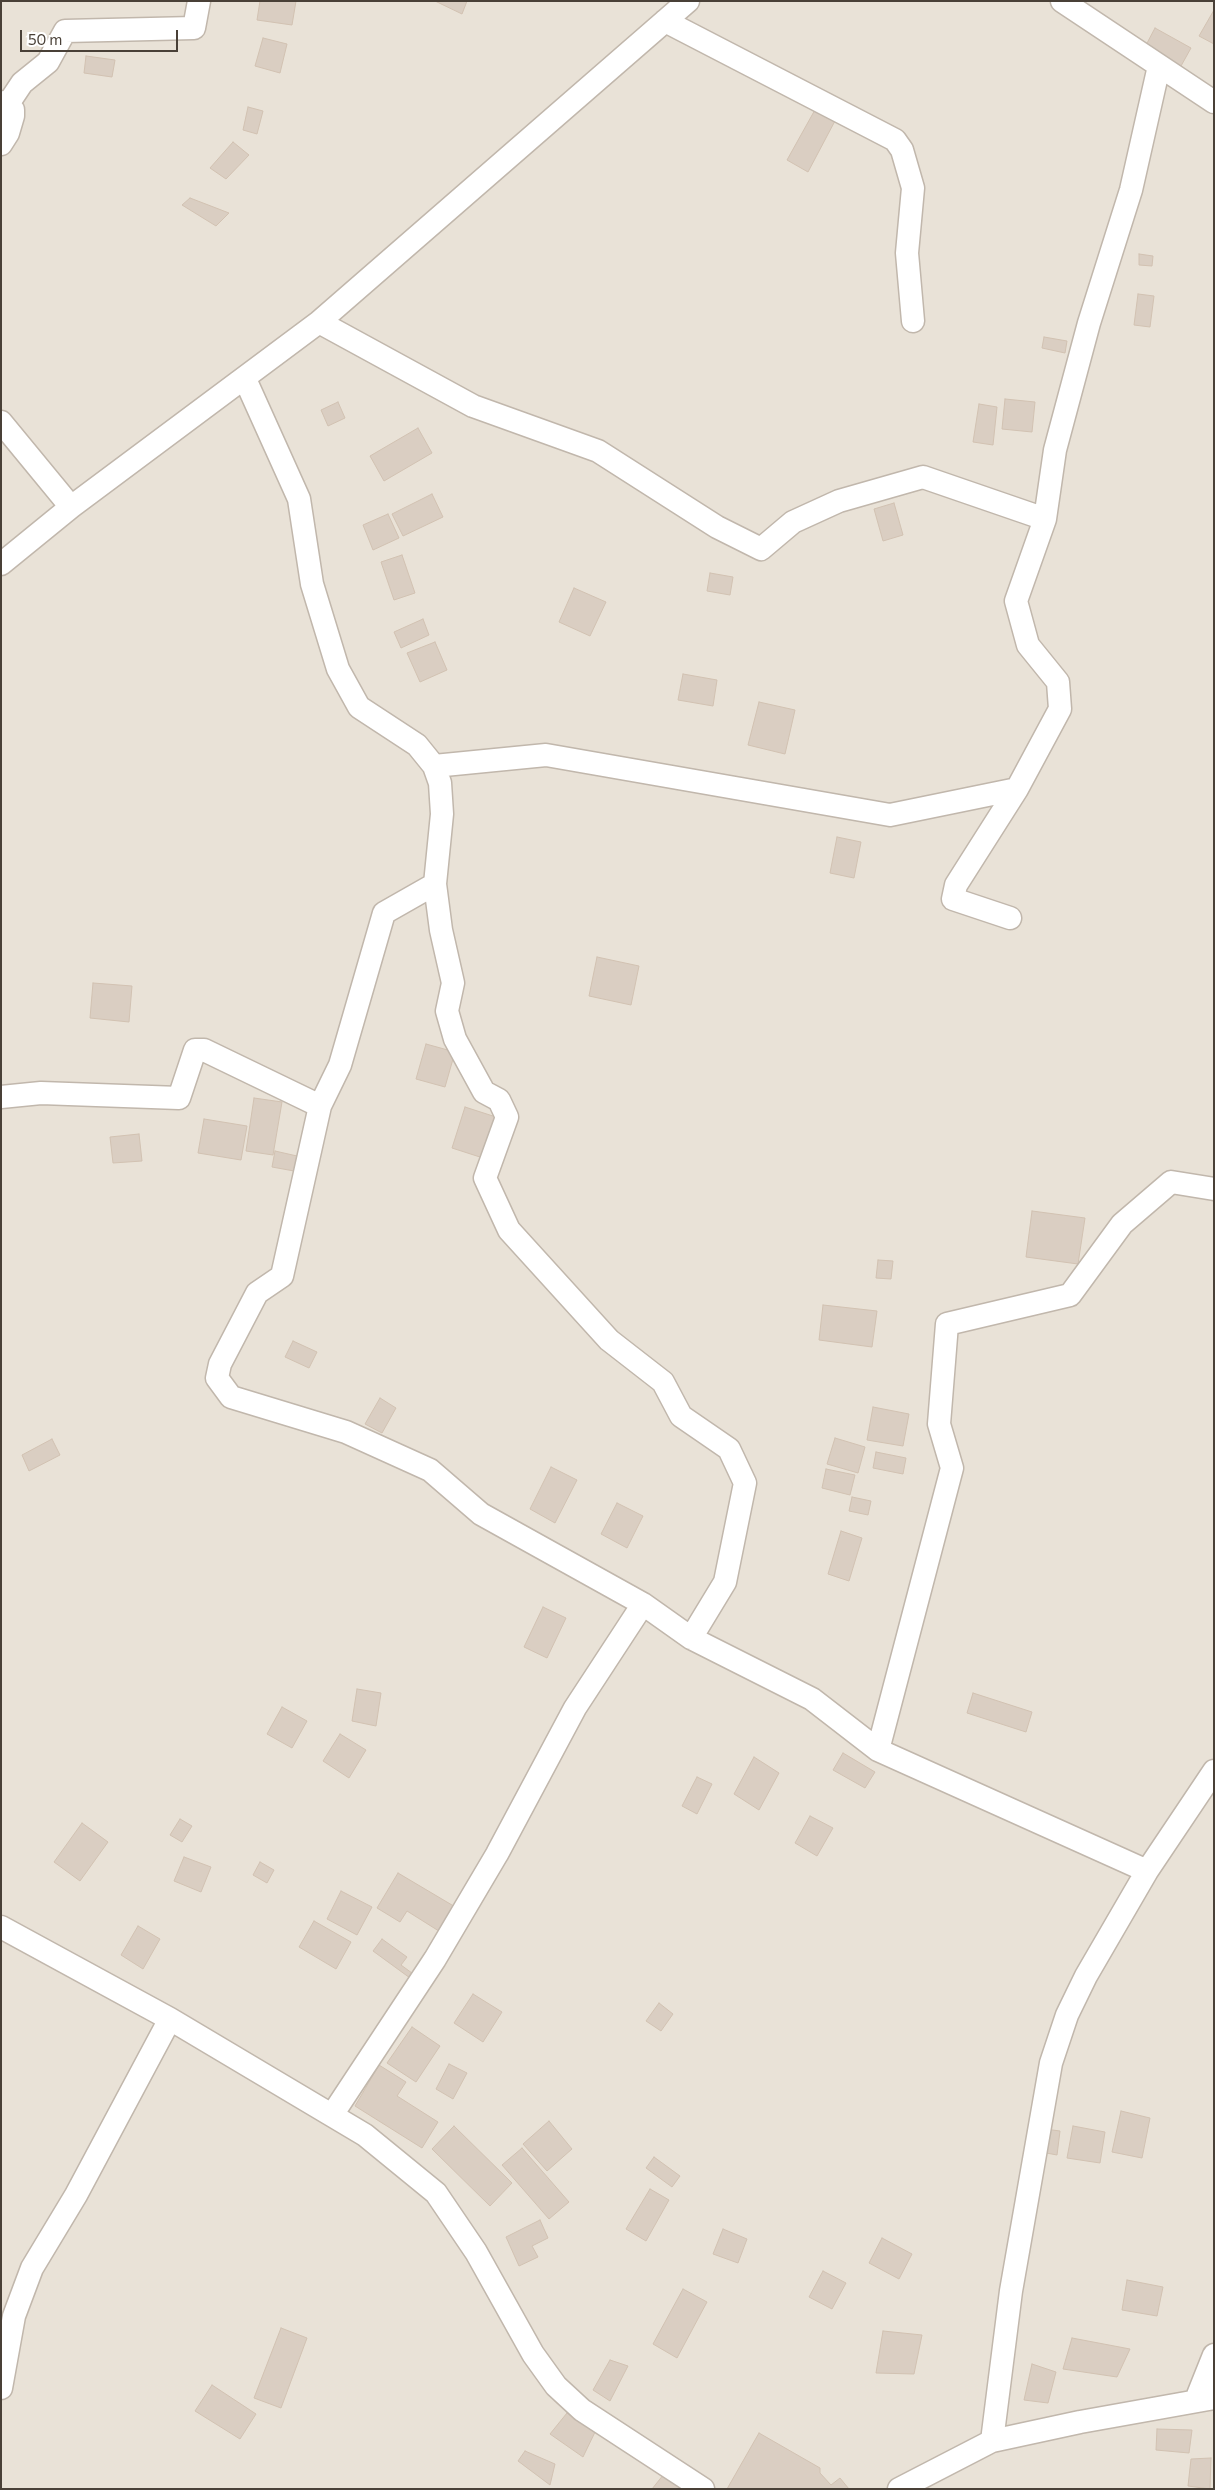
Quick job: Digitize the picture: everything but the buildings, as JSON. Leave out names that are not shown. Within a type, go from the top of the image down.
[{"type":"street","points":[[1,144],[8,133],[13,116],[13,110],[4,103],[22,83],[48,62],[65,31],[194,28],[199,1]]},
{"type":"street","points":[[1,564],[72,507],[319,322],[688,1]]},
{"type":"street","points":[[1062,1],[1214,102]]},
{"type":"street","points":[[665,21],[895,140],[902,150],[913,188],[906,253],[913,321]]},
{"type":"street","points":[[1010,918],[953,899],[956,885],[1017,789],[1060,709],[1058,682],[1028,646],[1016,601],[1045,519],[1055,450],[1088,323],[1131,190],[1159,66]]},
{"type":"street","points":[[319,322],[474,406],[598,451],[717,527],[761,549],[800,518],[839,501],[923,477],[1045,519]]},
{"type":"street","points":[[245,379],[299,499],[312,584],[338,669],[359,707],[417,745],[434,766],[440,783],[442,814],[435,884],[441,930],[453,984],[446,1011],[455,1039],[484,1092],[499,1100],[506,1117],[485,1178],[509,1230],[609,1340],[663,1382],[681,1416],[729,1449],[746,1483],[725,1582],[691,1638]]},
{"type":"street","points":[[1,422],[72,507]]},
{"type":"street","points":[[434,766],[546,755],[890,816],[1017,789]]},
{"type":"street","points":[[435,884],[384,913],[340,1065],[320,1106],[282,1276],[257,1293],[220,1364],[217,1378],[231,1397],[346,1432],[430,1470],[481,1514],[643,1604],[691,1638],[812,1699],[878,1750],[1147,1871]]},
{"type":"street","points":[[1,1097],[41,1093],[178,1098],[195,1050],[204,1050],[320,1106]]},
{"type":"street","points":[[878,1750],[952,1468],[939,1424],[948,1324],[1070,1295],[1122,1224],[1171,1182],[1214,1189]]},
{"type":"street","points":[[332,2116],[440,1951],[497,1854],[575,1708],[643,1604]]},
{"type":"street","points":[[992,2441],[1010,2291],[1051,2063],[1067,2015],[1086,1976],[1147,1871],[1214,1771]]},
{"type":"street","points":[[1,1927],[170,2019],[365,2135],[436,2193],[476,2252],[533,2354],[556,2386],[582,2410],[703,2489]]},
{"type":"street","points":[[1,2388],[14,2316],[32,2268],[76,2195],[170,2019]]},
{"type":"street","points":[[899,2489],[992,2441],[1205,2398],[1214,2355]]},
{"type":"shaded area","points":[[1,1],[1214,1],[1214,2489],[1,2489]]}]
